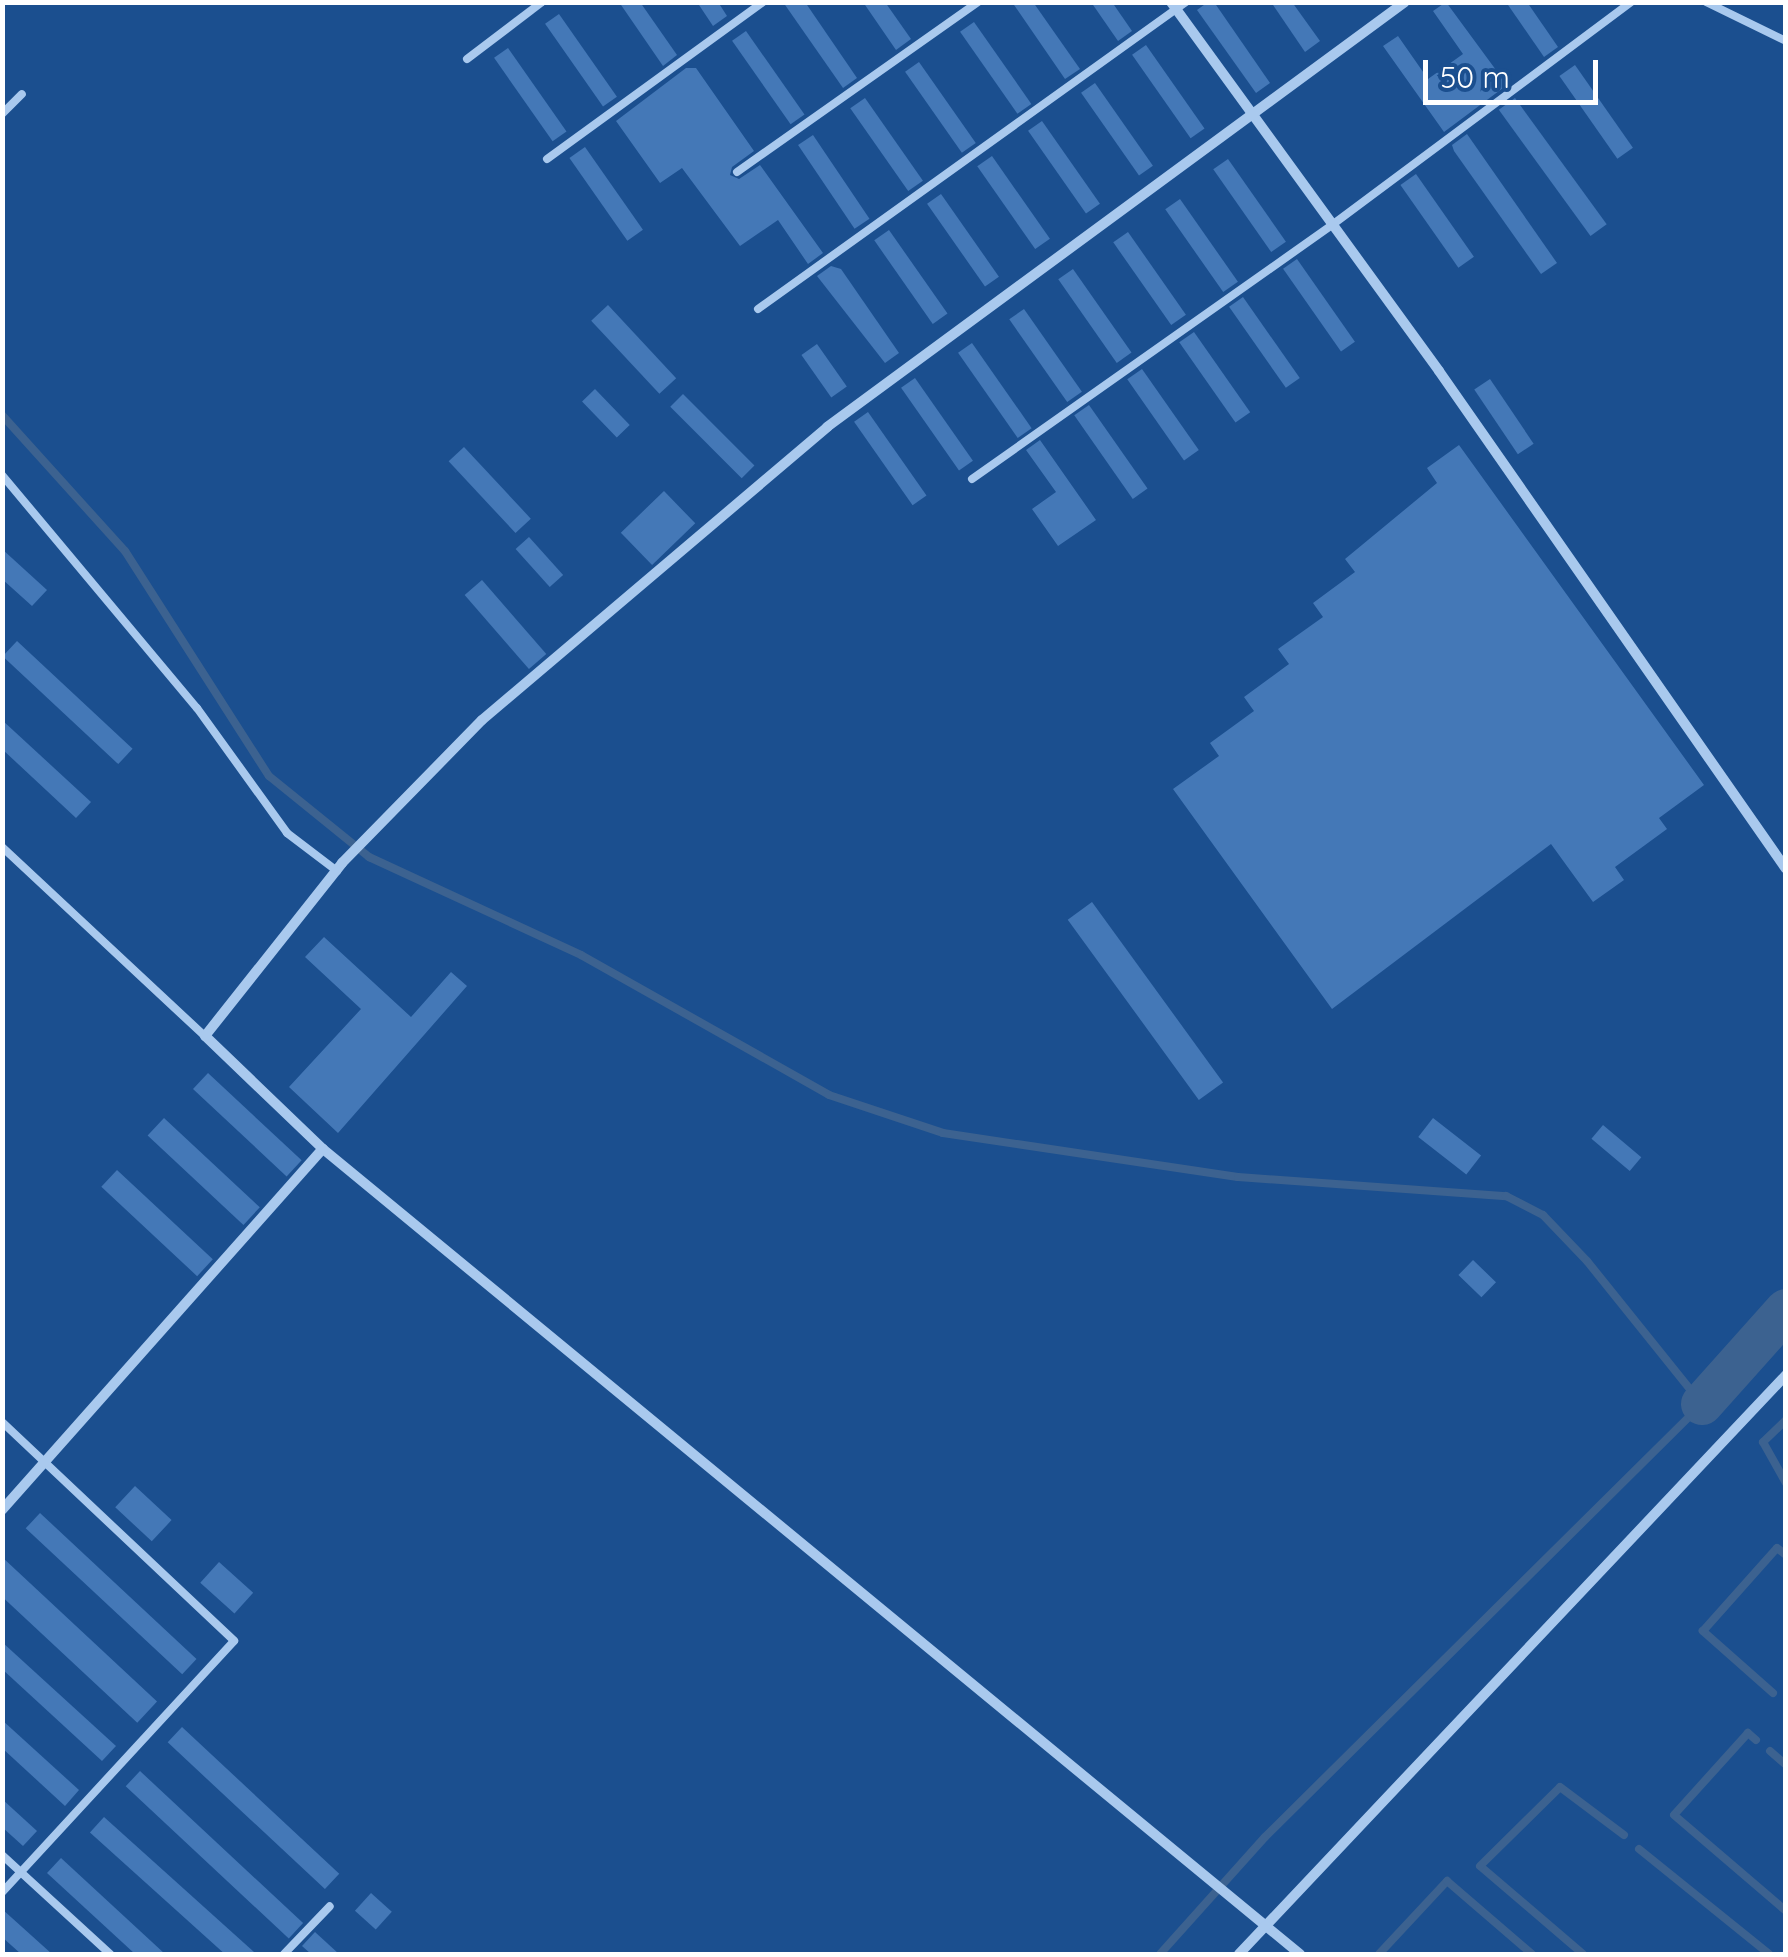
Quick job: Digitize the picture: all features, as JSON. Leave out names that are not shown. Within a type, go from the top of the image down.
[{"type":"street","points":[[1300,1954],[1192,1870],[323,1149],[205,1036],[340,867],[482,720],[827,426],[1405,2]]},
{"type":"street","points":[[1178,5],[1786,870]]},
{"type":"street","points":[[2,1510],[46,1464],[80,1416],[323,1149]]},
{"type":"street","points":[[1239,1954],[1786,1375]]},
{"type":"lane","points":[[466,59],[542,2]]},
{"type":"lane","points":[[548,159],[764,2]]},
{"type":"lane","points":[[737,172],[978,2]]},
{"type":"lane","points":[[972,479],[1332,225],[1631,2]]},
{"type":"lane","points":[[1706,2],[1786,40]]},
{"type":"lane","points":[[758,310],[1178,5]]},
{"type":"lane","points":[[2,114],[22,94]]},
{"type":"lane","points":[[2,475],[198,708],[287,833],[340,867]]},
{"type":"lane","points":[[2,847],[205,1036]]},
{"type":"lane","points":[[2,1422],[234,1641],[2,1892]]},
{"type":"lane","points":[[2,1855],[110,1954]]},
{"type":"lane","points":[[284,1954],[330,1906]]},
{"type":"building","points":[[619,2],[640,2],[677,55],[663,66]]},
{"type":"building","points":[[697,2],[718,2],[727,16],[713,26]]},
{"type":"building","points":[[783,2],[805,2],[857,78],[843,88]]},
{"type":"building","points":[[863,2],[885,2],[911,39],[896,50]]},
{"type":"building","points":[[1012,2],[1033,2],[1080,69],[1065,79]]},
{"type":"building","points":[[1091,2],[1112,2],[1132,31],[1118,41]]},
{"type":"building","points":[[1214,2],[1270,83],[1256,93],[1197,10]]},
{"type":"building","points":[[1271,2],[1292,2],[1320,41],[1305,52]]},
{"type":"building","points":[[1446,2],[1507,85],[1444,132],[1383,46],[1398,36],[1428,79],[1463,54],[1433,11]]},
{"type":"building","points":[[1506,2],[1527,2],[1558,47],[1544,57]]},
{"type":"building","points":[[559,14],[617,97],[603,106],[545,24]]},
{"type":"building","points":[[974,22],[1031,104],[1017,114],[960,32]]},
{"type":"building","points":[[746,31],[805,115],[791,124],[732,41]]},
{"type":"building","points":[[1146,45],[1205,129],[1191,138],[1132,55]]},
{"type":"building","points":[[508,48],[567,132],[553,141],[494,58]]},
{"type":"building","points":[[919,62],[976,143],[962,153],[905,72]]},
{"type":"building","points":[[1575,65],[1633,148],[1617,159],[1559,76]]},
{"type":"building","points":[[686,68],[696,68],[754,151],[732,167],[730,175],[739,179],[760,165],[823,253],[808,264],[778,220],[740,246],[682,168],[660,183],[616,121]]},
{"type":"building","points":[[1095,83],[1153,166],[1139,175],[1081,93]]},
{"type":"building","points":[[865,98],[923,181],[908,191],[850,108]]},
{"type":"building","points":[[1515,98],[1607,224],[1591,236],[1499,110]]},
{"type":"building","points":[[1042,121],[1100,204],[1086,213],[1028,131]]},
{"type":"building","points":[[1467,134],[1557,263],[1541,274],[1454,151],[1452,145]]},
{"type":"building","points":[[813,135],[869,219],[855,229],[798,145]]},
{"type":"building","points":[[585,147],[643,230],[627,241],[569,158]]},
{"type":"building","points":[[992,156],[1050,239],[1035,249],[977,166]]},
{"type":"building","points":[[1228,159],[1286,242],[1271,252],[1213,169]]},
{"type":"building","points":[[1416,174],[1474,257],[1458,268],[1400,185]]},
{"type":"building","points":[[941,194],[999,277],[985,286],[927,204]]},
{"type":"building","points":[[1180,199],[1238,282],[1223,292],[1165,209]]},
{"type":"building","points":[[889,230],[948,314],[933,324],[874,240]]},
{"type":"building","points":[[1128,232],[1186,315],[1171,325],[1113,242]]},
{"type":"building","points":[[1297,259],[1355,342],[1341,351],[1283,269]]},
{"type":"building","points":[[831,266],[841,269],[899,353],[885,363],[817,276]]},
{"type":"building","points":[[1073,269],[1132,353],[1117,363],[1058,279]]},
{"type":"building","points":[[1243,297],[1300,378],[1286,388],[1229,307]]},
{"type":"building","points":[[608,305],[676,378],[659,394],[591,321]]},
{"type":"building","points":[[1024,309],[1082,392],[1067,402],[1009,319]]},
{"type":"building","points":[[1194,332],[1250,412],[1235,423],[1179,342]]},
{"type":"building","points":[[972,343],[1032,428],[1018,438],[958,353]]},
{"type":"building","points":[[817,344],[847,387],[831,397],[801,355]]},
{"type":"building","points":[[1142,369],[1199,450],[1184,460],[1127,379]]},
{"type":"building","points":[[915,378],[973,461],[959,470],[901,388]]},
{"type":"building","points":[[1490,379],[1534,444],[1518,454],[1474,390]]},
{"type":"building","points":[[595,389],[630,425],[617,437],[582,402]]},
{"type":"building","points":[[683,394],[754,465],[742,478],[670,407]]},
{"type":"building","points":[[1089,405],[1148,489],[1133,499],[1074,415]]},
{"type":"building","points":[[868,412],[927,496],[913,505],[854,422]]},
{"type":"building","points":[[1040,440],[1096,520],[1058,546],[1032,509],[1056,492],[1026,450]]},
{"type":"building","points":[[1459,445],[1704,785],[1659,818],[1667,829],[1615,867],[1624,880],[1593,902],[1551,844],[1332,1009],[1173,789],[1219,756],[1210,743],[1254,711],[1244,697],[1289,664],[1278,649],[1323,617],[1313,603],[1355,572],[1345,559],[1437,483],[1427,468]]},
{"type":"building","points":[[464,447],[531,519],[515,533],[449,461]]},
{"type":"building","points":[[664,491],[695,523],[652,565],[621,533]]},
{"type":"building","points":[[529,537],[563,575],[550,587],[516,549]]},
{"type":"building","points":[[2,549],[47,590],[32,606],[2,579]]},
{"type":"building","points":[[482,580],[546,654],[529,669],[465,595]]},
{"type":"building","points":[[17,641],[133,749],[118,764],[3,656]]},
{"type":"building","points":[[2,720],[91,802],[76,818],[2,749]]},
{"type":"building","points":[[1092,902],[1223,1082],[1199,1100],[1068,920]]},
{"type":"building","points":[[324,937],[411,1017],[451,972],[467,986],[338,1133],[289,1087],[361,1009],[305,957]]},
{"type":"building","points":[[208,1073],[302,1160],[287,1176],[193,1089]]},
{"type":"building","points":[[164,1118],[260,1207],[243,1225],[148,1136]]},
{"type":"building","points":[[1433,1118],[1481,1156],[1466,1174],[1418,1137]]},
{"type":"building","points":[[1603,1125],[1641,1157],[1630,1171],[1591,1139]]},
{"type":"building","points":[[117,1170],[213,1259],[197,1276],[101,1187]]},
{"type":"building","points":[[1473,1260],[1496,1282],[1481,1297],[1458,1275]]},
{"type":"building","points":[[135,1486],[172,1520],[152,1541],[115,1507]]},
{"type":"building","points":[[40,1513],[197,1659],[182,1674],[26,1528]]},
{"type":"building","points":[[2,1557],[157,1702],[137,1723],[2,1597]]},
{"type":"building","points":[[219,1562],[253,1593],[234,1614],[200,1583]]},
{"type":"building","points":[[2,1642],[116,1746],[102,1761],[2,1669]]},
{"type":"building","points":[[2,1720],[79,1790],[65,1806],[2,1748]]},
{"type":"building","points":[[182,1727],[339,1874],[325,1889],[168,1742]]},
{"type":"building","points":[[140,1771],[303,1923],[289,1938],[126,1786]]},
{"type":"building","points":[[2,1799],[37,1831],[23,1846],[2,1827]]},
{"type":"building","points":[[104,1817],[255,1953],[225,1954],[90,1833]]},
{"type":"building","points":[[61,1858],[165,1954],[135,1954],[47,1873]]},
{"type":"building","points":[[371,1893],[392,1912],[376,1930],[355,1911]]},
{"type":"building","points":[[2,1909],[52,1954],[21,1954],[2,1937]]},
{"type":"building","points":[[315,1932],[339,1954],[311,1954],[302,1946]]},
{"type":"waterway","points":[[2,415],[125,551],[269,776],[369,857],[581,955],[829,1095],[943,1133],[1238,1177],[1506,1196],[1543,1215],[1587,1261],[1702,1404],[1265,1837],[1160,1954]]},
{"type":"waterway","points":[[1702,1404],[1786,1310]]},
{"type":"waterway","points":[[1786,1420],[1763,1442],[1786,1483]]},
{"type":"waterway","points":[[1773,1693],[1703,1631],[1777,1548],[1786,1555]]},
{"type":"waterway","points":[[1756,1740],[1748,1733],[1674,1815],[1786,1911]]},
{"type":"waterway","points":[[1770,1751],[1786,1765]]},
{"type":"waterway","points":[[1583,1954],[1480,1866],[1560,1787],[1624,1835]]},
{"type":"waterway","points":[[1639,1849],[1769,1954]]},
{"type":"waterway","points":[[1379,1954],[1447,1881],[1532,1954]]}]
